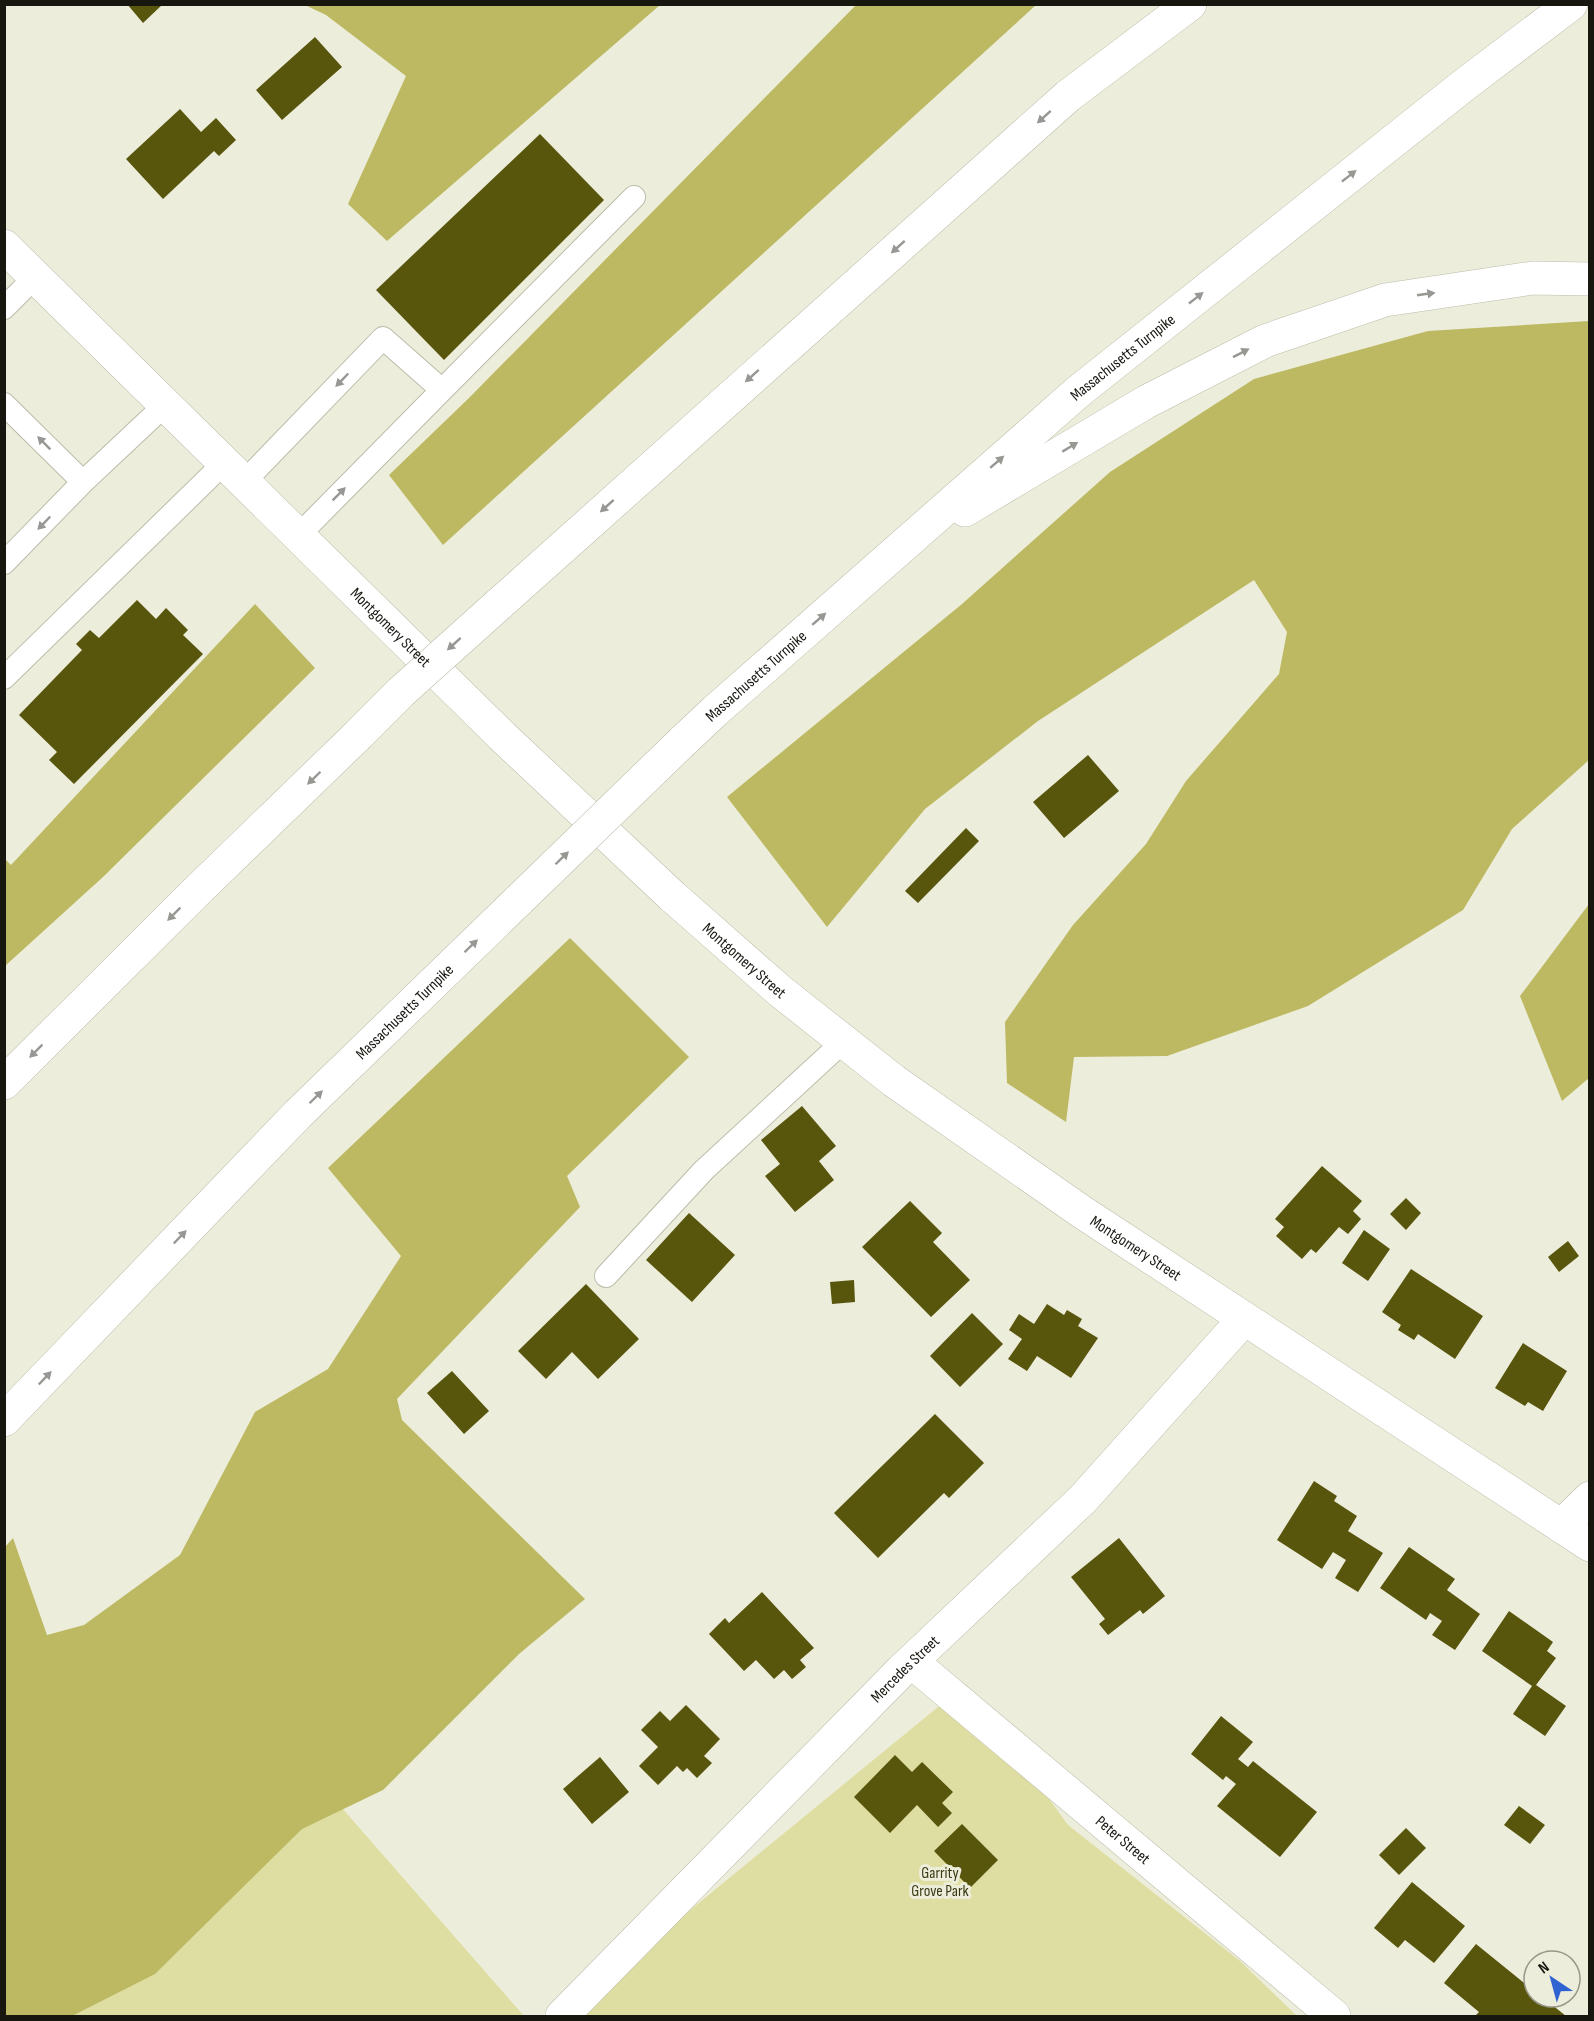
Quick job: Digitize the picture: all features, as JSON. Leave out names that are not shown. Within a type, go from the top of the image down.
[{"type":"main road","points":[[4,1083],[401,692],[1168,4]]},
{"type":"main road","points":[[1068,96],[1190,4]]},
{"type":"main road","name":"Massachusetts Turnpike","points":[[4,1420],[298,1114],[682,742],[1079,391],[1464,85],[1571,4]]},
{"type":"main road","name":"Montgomery Street","points":[[4,246],[501,736],[672,896],[780,991],[894,1081],[1082,1212],[1590,1545]]},
{"type":"main road","points":[[894,553],[1146,402],[1265,341],[1385,300],[1533,278],[1590,279]]},
{"type":"main road","name":"Mercedes Street","points":[[562,2016],[912,1662],[1083,1500],[1244,1319]]},
{"type":"main road","points":[[1561,1526],[1590,1498]]},
{"type":"main road","name":"Peter Street","points":[[912,1662],[1334,2016]]},
{"type":"lane","points":[[298,536],[634,198]]},
{"type":"lane","points":[[4,308],[35,277]]},
{"type":"lane","points":[[4,678],[383,338],[442,390]]},
{"type":"lane","points":[[4,404],[83,482]]},
{"type":"lane","points":[[4,563],[83,482],[165,405]]},
{"type":"lane","points":[[606,1276],[704,1170],[844,1041]]},
{"type":"green space","name":"Garrity Grove Park","points":[[966,1684],[1068,1825],[1240,1961],[1297,2016],[561,2016]]},
{"type":"green space","points":[[285,1743],[524,2016],[5,2016]]},
{"type":"shaded area","points":[[305,5],[660,5],[387,241],[348,204],[406,76],[326,15]]},
{"type":"shaded area","points":[[856,5],[1036,5],[443,545],[389,475],[469,398]]},
{"type":"shaded area","points":[[1589,321],[1589,760],[1512,829],[1463,910],[1308,1006],[1167,1056],[1074,1057],[1066,1122],[1007,1083],[1005,1022],[1073,925],[1146,844],[1186,781],[1279,674],[1287,632],[1254,580],[1038,721],[925,809],[827,927],[727,797],[962,604],[1110,472],[1254,379],[1428,331]]},
{"type":"shaded area","points":[[255,604],[315,668],[103,877],[5,966],[5,859],[11,865]]},
{"type":"shaded area","points":[[1589,904],[1589,1078],[1562,1101],[1520,996]]},
{"type":"shaded area","points":[[570,938],[689,1057],[567,1176],[580,1207],[397,1399],[402,1420],[585,1599],[519,1654],[383,1790],[302,1829],[155,1974],[72,2016],[5,2016],[5,1547],[13,1538],[47,1635],[84,1625],[180,1555],[255,1412],[328,1369],[401,1256],[328,1168]]},
{"type":"building","points":[[127,4],[163,4],[143,23]]},
{"type":"building","points":[[315,37],[342,67],[282,120],[256,90]]},
{"type":"building","points":[[180,109],[201,132],[216,118],[236,140],[219,156],[214,151],[163,199],[126,159]]},
{"type":"building","points":[[540,134],[604,200],[444,360],[376,290]]},
{"type":"building","points":[[137,600],[156,619],[166,608],[188,630],[183,635],[203,654],[74,784],[49,760],[57,752],[19,715],[82,650],[76,644],[90,630],[99,638]]},
{"type":"building","points":[[1088,755],[1119,791],[1064,838],[1033,802]]},
{"type":"building","points":[[966,828],[979,841],[918,903],[905,891]]},
{"type":"building","points":[[802,1106],[836,1146],[819,1161],[834,1180],[795,1212],[765,1176],[780,1164],[761,1140]]},
{"type":"building","points":[[1322,1166],[1362,1201],[1353,1211],[1361,1219],[1348,1234],[1339,1227],[1316,1253],[1311,1249],[1302,1259],[1276,1236],[1284,1227],[1275,1219]]},
{"type":"building","points":[[1406,1198],[1421,1213],[1406,1230],[1390,1214]]},
{"type":"building","points":[[910,1201],[942,1233],[933,1242],[970,1280],[931,1317],[862,1247]]},
{"type":"building","points":[[689,1213],[735,1255],[692,1302],[646,1260]]},
{"type":"building","points":[[1364,1230],[1390,1249],[1368,1281],[1342,1263]]},
{"type":"building","points":[[1568,1241],[1579,1256],[1559,1272],[1548,1257]]},
{"type":"building","points":[[1411,1269],[1483,1316],[1455,1359],[1418,1334],[1414,1340],[1398,1330],[1401,1325],[1382,1312]]},
{"type":"building","points":[[854,1280],[855,1302],[832,1304],[830,1282]]},
{"type":"building","points":[[586,1284],[639,1339],[598,1379],[572,1352],[546,1379],[518,1351]]},
{"type":"building","points":[[1047,1304],[1064,1315],[1067,1310],[1082,1319],[1078,1326],[1098,1338],[1071,1378],[1037,1356],[1027,1371],[1008,1359],[1022,1339],[1009,1330],[1019,1314],[1034,1324]]},
{"type":"building","points":[[972,1313],[1003,1344],[960,1387],[930,1356]]},
{"type":"building","points":[[1523,1343],[1567,1371],[1543,1411],[1528,1402],[1525,1406],[1495,1388]]},
{"type":"building","points":[[452,1371],[489,1411],[464,1434],[427,1393]]},
{"type":"building","points":[[935,1414],[984,1463],[949,1498],[944,1493],[878,1558],[834,1513]]},
{"type":"building","points":[[1314,1481],[1337,1496],[1334,1501],[1357,1516],[1348,1531],[1383,1553],[1358,1592],[1335,1578],[1346,1560],[1333,1552],[1322,1569],[1277,1540]]},
{"type":"building","points":[[1119,1538],[1165,1596],[1143,1614],[1140,1610],[1108,1635],[1099,1624],[1105,1619],[1071,1577]]},
{"type":"building","points":[[1409,1547],[1455,1579],[1447,1590],[1480,1614],[1455,1650],[1432,1635],[1442,1621],[1430,1613],[1426,1620],[1380,1588]]},
{"type":"building","points":[[762,1592],[814,1648],[800,1660],[806,1667],[792,1679],[784,1670],[774,1679],[756,1660],[744,1671],[709,1634],[725,1618],[729,1623]]},
{"type":"building","points":[[1509,1611],[1553,1642],[1547,1651],[1556,1658],[1536,1685],[1566,1706],[1545,1736],[1513,1714],[1532,1686],[1482,1651]]},
{"type":"building","points":[[686,1705],[720,1739],[704,1756],[712,1763],[697,1778],[687,1768],[683,1772],[677,1766],[658,1785],[639,1766],[658,1747],[641,1730],[660,1711],[670,1721]]},
{"type":"building","points":[[1221,1716],[1253,1742],[1238,1759],[1248,1767],[1253,1761],[1317,1812],[1280,1857],[1217,1806],[1236,1784],[1226,1776],[1223,1780],[1191,1754]]},
{"type":"building","points":[[895,1755],[912,1772],[922,1762],[953,1792],[942,1803],[952,1813],[938,1827],[917,1805],[890,1833],[854,1797]]},
{"type":"building","points":[[600,1757],[629,1792],[592,1824],[563,1789]]},
{"type":"building","points":[[1519,1806],[1545,1825],[1530,1844],[1504,1825]]},
{"type":"building","points":[[962,1824],[998,1860],[970,1888],[934,1851]]},
{"type":"building","points":[[1406,1828],[1426,1848],[1399,1875],[1379,1855]]},
{"type":"building","points":[[1412,1882],[1465,1926],[1434,1963],[1405,1940],[1398,1948],[1374,1928]]},
{"type":"building","points":[[1476,1944],[1522,1981],[1522,2009],[1557,2009],[1566,2016],[1475,2016],[1479,2012],[1444,1983]]}]
